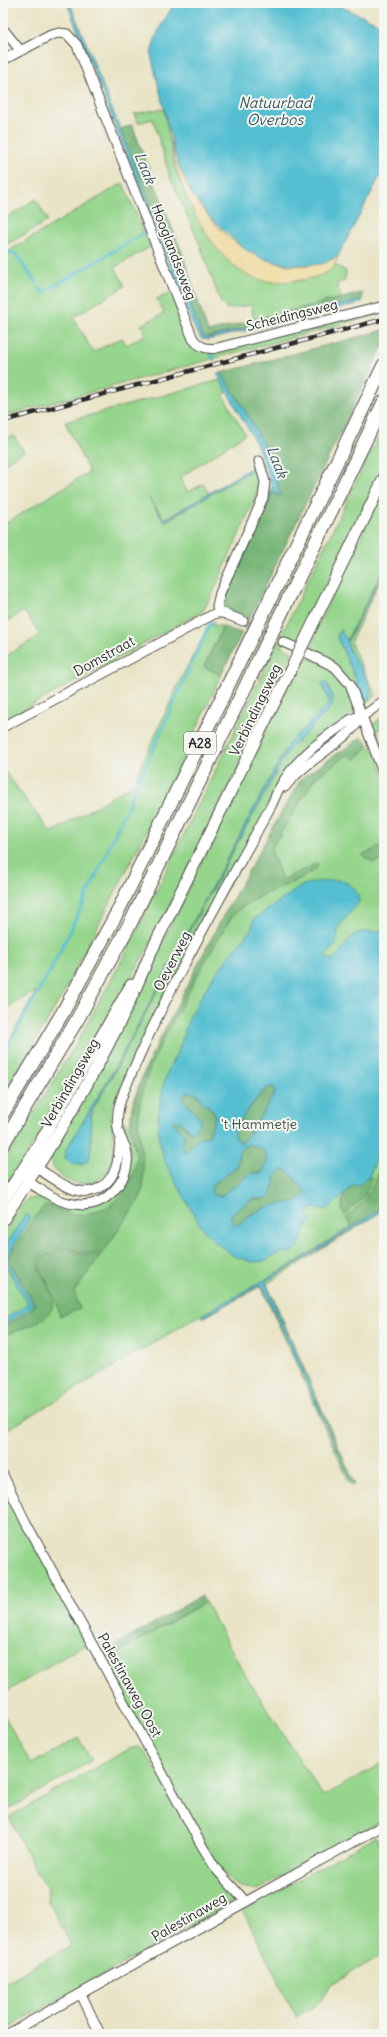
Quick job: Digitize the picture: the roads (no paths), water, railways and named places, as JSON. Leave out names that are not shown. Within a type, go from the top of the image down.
[{"type":"highway","name":"A28","points":[[3,1113],[63,1012],[118,911],[384,365]]},
{"type":"highway","name":"A28","points":[[3,1144],[77,1020],[132,920],[384,402]]},
{"type":"main road","name":"Verbindingsweg","points":[[3,1200],[150,954],[384,478]]},
{"type":"main road","name":"Verbindingsweg","points":[[3,1220],[37,1168],[102,1060],[136,991],[150,954]]},
{"type":"street","points":[[3,29],[20,50]]},
{"type":"street","name":"Hooglandseweg","points":[[3,60],[51,35],[59,33],[67,34],[77,45],[193,339],[198,345],[206,348]]},
{"type":"street","name":"Scheidingsweg","points":[[206,348],[216,348],[384,306]]},
{"type":"street","points":[[243,621],[219,612],[217,606],[220,594],[262,498],[265,482],[259,461]]},
{"type":"street","name":"Domstraat","points":[[3,727],[194,623],[219,612]]},
{"type":"street","points":[[283,642],[294,647]]},
{"type":"street","points":[[307,653],[332,666],[344,675],[363,715],[384,775]]},
{"type":"street","name":"Oeverweg","points":[[37,1168],[75,1190],[86,1192],[97,1189],[107,1182],[113,1174],[118,1159],[120,1138],[117,1112],[135,1065],[186,964],[272,804],[279,786],[297,761],[351,718],[363,715],[384,701]]},
{"type":"street","name":"Oeverweg","points":[[28,1182],[64,1203],[82,1206],[97,1202],[115,1189],[124,1175],[128,1159],[126,1149],[120,1138]]},
{"type":"street","points":[[28,1182],[22,1170],[37,1168]]},
{"type":"street","name":"Palestinaweg Oost","points":[[3,1475],[48,1563],[202,1846],[216,1869],[245,1901]]},
{"type":"street","name":"Palestinaweg","points":[[8,2034],[384,1824]]},
{"type":"street","points":[[80,1994],[100,2034]]},
{"type":"water","points":[[67,3],[70,3],[203,337],[208,338],[360,300],[361,303],[208,340],[201,339],[193,325]]},
{"type":"water","name":"Natuurbad Overbos","points":[[175,3],[333,3],[384,26],[384,169],[338,256],[323,264],[290,265],[263,259],[243,248],[209,216],[192,194],[177,162],[151,55],[157,34]]},
{"type":"water","points":[[221,373],[248,416],[264,447],[271,463],[280,495],[277,496],[275,492],[272,494],[225,601],[273,488],[257,445],[217,374]]},
{"type":"water","points":[[252,467],[253,469],[164,522],[149,498],[164,519],[166,519]]},
{"type":"water","points":[[384,568],[347,642],[349,649],[369,683],[371,698],[365,700],[337,637],[340,630],[347,640]]},
{"type":"water","points":[[326,682],[333,699],[332,707],[288,751],[93,1109],[91,1115],[91,1146],[89,1159],[83,1164],[71,1164],[65,1158],[66,1150],[114,1070],[289,743],[328,705],[329,700],[322,684]]},
{"type":"water","points":[[343,881],[356,891],[359,898],[359,902],[339,926],[335,946],[326,955],[327,958],[331,960],[335,958],[348,941],[357,933],[384,930],[384,1138],[369,1177],[359,1185],[353,1185],[328,1209],[311,1208],[308,1213],[311,1220],[304,1231],[298,1248],[289,1253],[279,1253],[264,1261],[252,1262],[234,1256],[215,1242],[201,1227],[168,1168],[159,1139],[158,1119],[163,1086],[169,1068],[179,1049],[189,1018],[213,977],[252,928],[254,919],[303,885],[317,882]],"holes":[[[269,1087],[273,1087],[276,1091],[254,1127],[241,1143],[234,1137],[235,1128],[264,1091]],[[190,1092],[198,1094],[202,1103],[206,1104],[214,1112],[215,1117],[209,1136],[198,1138],[185,1153],[182,1148],[184,1135],[172,1121],[174,1120],[181,1123],[193,1133],[201,1122],[183,1100],[184,1095]],[[248,1144],[258,1147],[266,1153],[267,1162],[262,1173],[252,1173],[221,1196],[214,1195],[211,1191],[212,1185],[237,1167],[239,1150]],[[282,1170],[286,1170],[297,1181],[306,1194],[296,1202],[284,1203],[262,1209],[252,1214],[238,1225],[234,1224],[231,1218],[232,1214],[252,1199],[268,1198],[271,1194],[276,1175]]]},
{"type":"water","points":[[384,1207],[384,1210],[267,1281],[266,1284],[353,1484],[262,1285],[204,1317],[202,1315],[291,1265]]},
{"type":"water","points":[[25,1215],[29,1215],[30,1218],[6,1259],[33,1304],[31,1308],[3,1325],[3,1320],[28,1304],[7,1268],[3,1266],[3,1249]]},
{"type":"waterway","points":[[39,288],[43,293],[146,232]]},
{"type":"waterway","points":[[3,255],[10,252],[15,254],[36,283]]},
{"type":"waterway","name":"Laak","points":[[212,354],[214,360]]},
{"type":"waterway","points":[[3,1055],[55,962],[92,885],[208,627],[213,622]]},
{"type":"tunnel","points":[[243,621],[283,642]]},
{"type":"railway","points":[[3,421],[384,319]]},
{"type":"park label","name":"'t Hammetje","points":[[259,1124]]}]
